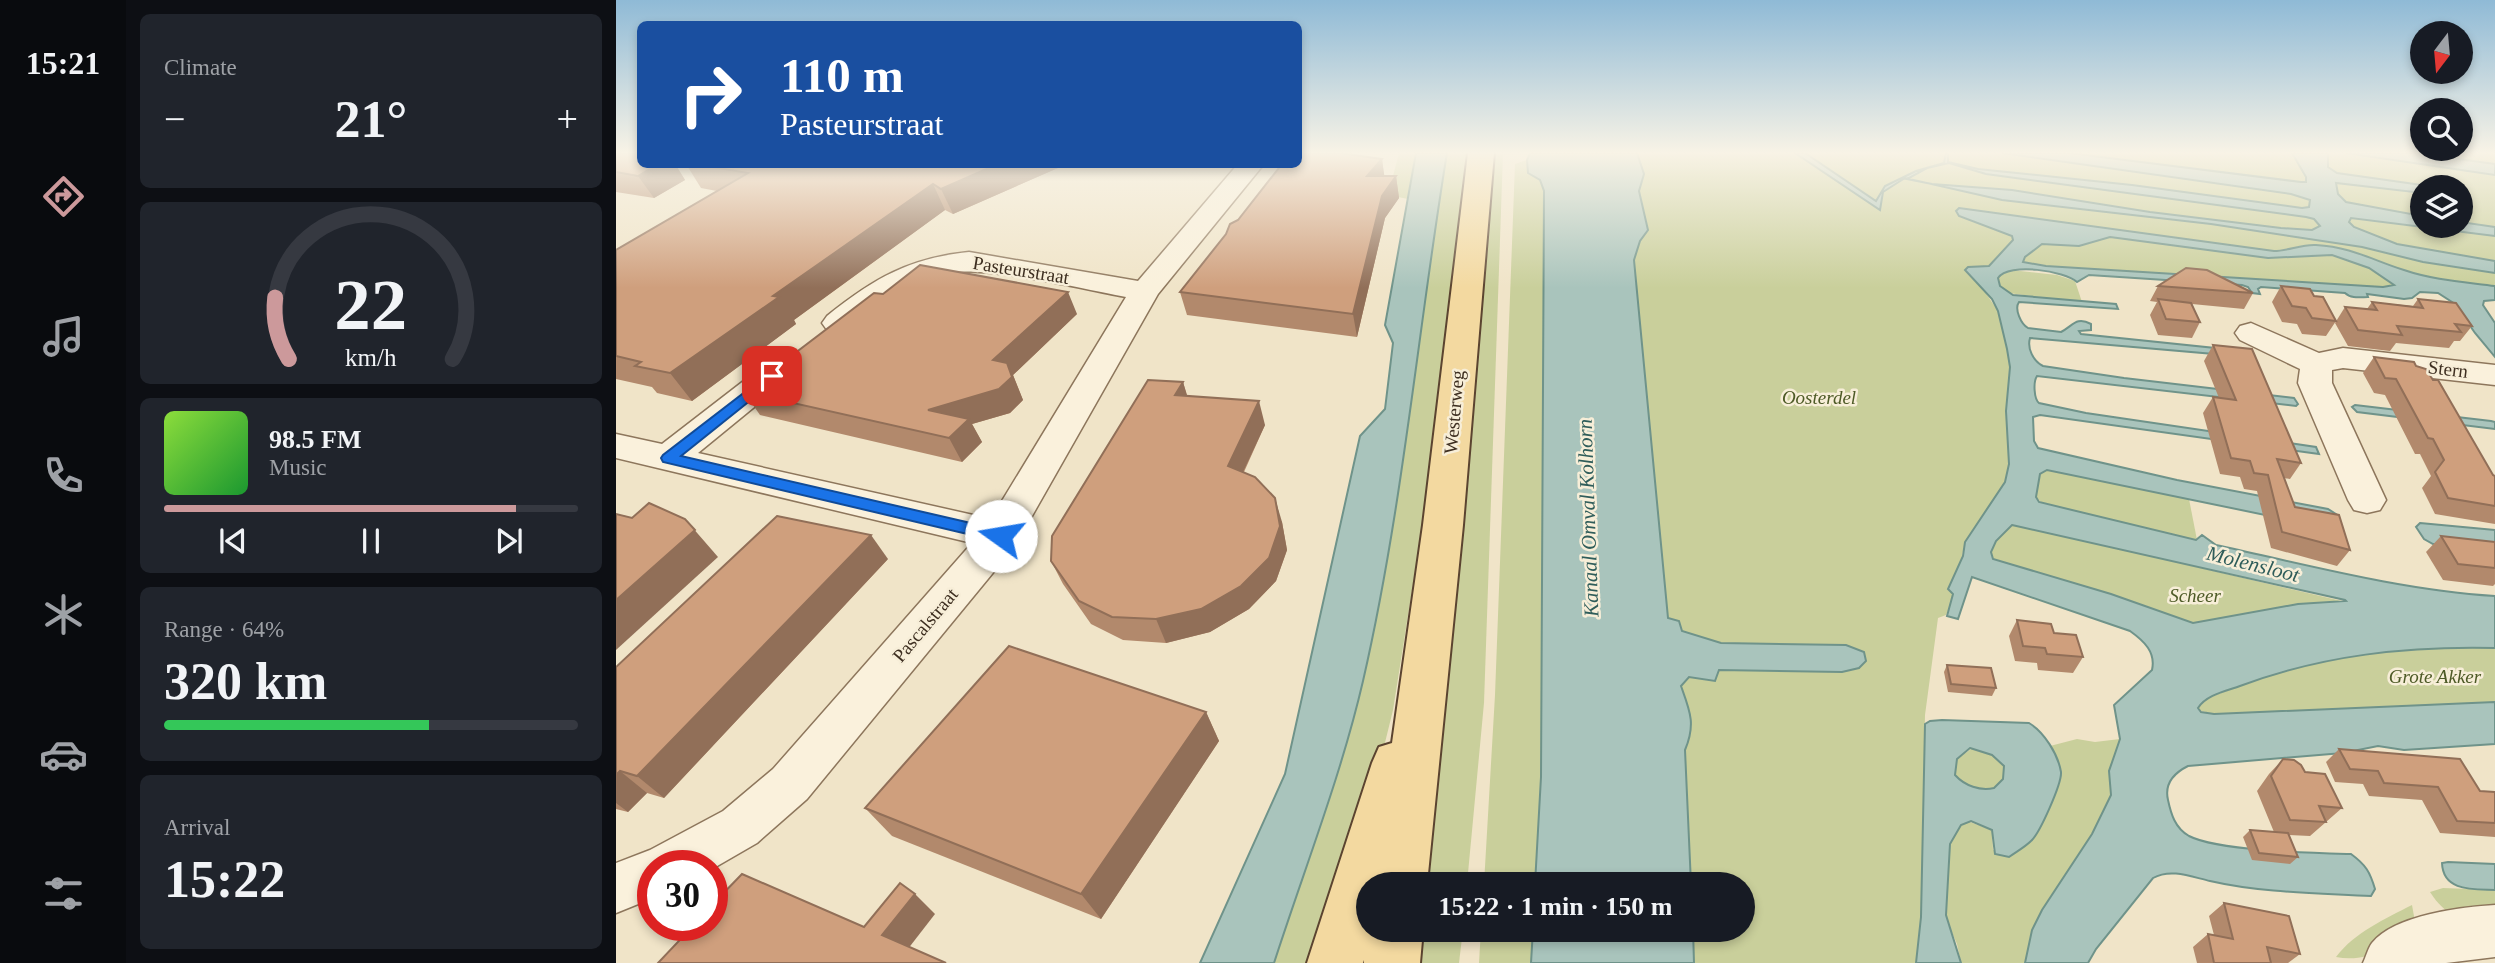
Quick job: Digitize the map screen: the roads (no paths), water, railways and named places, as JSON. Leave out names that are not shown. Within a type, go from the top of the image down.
[{"type":"main road","name":"Westerweg","points":[[1401,872],[1443,525],[1476,198]]},
{"type":"main road","name":"Westerweg","points":[[1335,963],[1424,670]]},
{"type":"main road","points":[[1392,963],[1394,942]]},
{"type":"street","name":"Pascalstraat","points":[[698,850],[740,827],[790,784],[1001,536],[1145,291],[1223,198]]},
{"type":"street","name":"Pasteurstraat","points":[[668,458],[894,280],[910,272],[950,261],[970,261],[1145,291]]},
{"type":"street","points":[[2250,333],[2319,365],[2315,371],[2315,383],[2367,500]]},
{"type":"street","name":"Stern","points":[[2319,365],[2324,360],[2354,359],[2495,375]]},
{"type":"street","points":[[616,446],[1001,536]]},
{"type":"street","points":[[616,888],[637,879]]},
{"type":"street","points":[[2390,963],[2397,956],[2448,934],[2495,931]]},
{"type":"water","points":[[1408,198],[1440,198],[1400,484],[1377,616],[1354,717],[1333,787],[1274,963],[1200,963],[1285,774],[1360,436],[1385,409],[1393,343],[1385,325]]},
{"type":"water","name":"Kanaal Omval Kolhorn","points":[[1544,198],[1641,198],[1648,230],[1640,241],[1634,260],[1668,618],[1679,621],[1682,631],[1721,643],[1846,645],[1864,652],[1866,661],[1859,668],[1842,672],[1719,670],[1715,681],[1689,677],[1681,686],[1691,725],[1685,750],[1690,872],[1536,872],[1541,777]]},
{"type":"water","points":[[1862,198],[1876,201],[1882,198],[1880,210]]},
{"type":"water","points":[[1993,198],[2062,198],[2281,228],[2312,230],[2320,226],[2314,219],[2164,198],[2228,198],[2302,208],[2309,207],[2310,200],[2303,198],[2342,198],[2346,202],[2410,214],[2410,225],[2351,218],[2349,222],[2354,227],[2397,244],[2495,261],[2495,273],[2423,262],[2362,247],[2211,224]]},
{"type":"water","name":"Molensloot","points":[[1959,208],[2274,251],[2311,245],[2329,246],[2426,276],[2495,286],[2495,300],[2484,301],[2483,305],[2495,323],[2495,357],[2455,304],[2438,293],[2420,292],[2412,298],[2404,299],[2261,287],[2258,289],[2260,294],[2252,293],[2248,287],[2242,285],[2089,275],[2077,282],[2061,274],[2025,269],[2004,273],[1998,278],[2000,286],[2013,295],[2116,304],[2118,309],[2019,302],[2019,316],[2028,328],[2061,332],[2082,321],[2091,324],[2091,330],[2079,331],[2081,334],[2244,351],[2249,357],[2030,338],[2032,354],[2043,366],[2294,398],[2298,404],[2296,406],[2037,376],[2035,390],[2039,403],[2086,413],[2316,447],[2319,454],[2040,415],[2033,417],[2034,441],[2038,448],[2177,480],[2328,509],[2339,516],[2338,530],[2047,470],[2040,474],[2036,497],[2039,502],[2196,540],[2202,535],[2216,545],[2355,576],[2495,596],[2495,648],[2398,651],[2334,660],[2271,675],[2211,697],[2198,708],[2201,712],[2214,714],[2495,702],[2495,744],[2404,750],[2378,746],[2343,753],[2188,766],[2171,779],[2167,794],[2174,820],[2189,836],[2243,848],[2351,854],[2369,873],[2375,889],[2371,896],[2270,890],[2230,885],[2182,874],[2160,875],[2153,878],[2096,949],[2088,963],[2025,963],[2032,930],[2042,910],[2092,834],[2111,795],[2109,771],[2120,739],[2114,705],[2152,670],[2153,664],[2148,648],[2130,631],[1972,577],[1958,619],[1947,616],[1953,594],[1948,589],[1963,556],[1965,542],[2005,482],[2009,464],[2006,411],[2010,367],[2007,349],[1998,311],[1992,299],[1965,270],[1968,267],[1989,266],[2013,240],[2012,236],[1959,216],[1956,211]],"holes":[[[2110,237],[2268,258],[2332,255],[2369,268],[2394,285],[2383,287],[2046,266],[2023,262],[2025,257],[2042,244],[2079,246]],[[2012,525],[2345,600],[2346,601],[2298,604],[2193,623],[2111,594],[1993,559],[1991,552],[1996,541]]]},
{"type":"water","points":[[2473,224],[2495,227],[2495,236],[2473,233]]},
{"type":"water","points":[[2355,405],[2491,421],[2495,422],[2495,429],[2357,412],[2352,407]]},
{"type":"water","points":[[2420,523],[2495,530],[2495,551],[2433,544],[2424,539],[2416,527]]},
{"type":"water","points":[[1930,721],[2029,723],[2050,744],[2061,772],[2054,797],[2035,836],[2009,857],[1995,854],[1992,830],[1971,821],[1961,825],[1950,844],[1946,915],[1961,963],[1916,963],[1921,917],[1925,724]],"holes":[[[1970,748],[1992,755],[2004,766],[2003,779],[1994,788],[1973,787],[1955,775],[1957,759]]]},
{"type":"water","points":[[2442,863],[2495,864],[2495,890],[2469,889],[2454,884],[2444,872]]},
{"type":"water","points":[[1532,942],[1693,942],[1694,963],[1531,963]]},
{"type":"park label","name":"Oosterdel","points":[[1819,397]]},
{"type":"park label","name":"Scheer","points":[[2195,595]]},
{"type":"park label","name":"Grote Akker","points":[[2435,676]]}]
